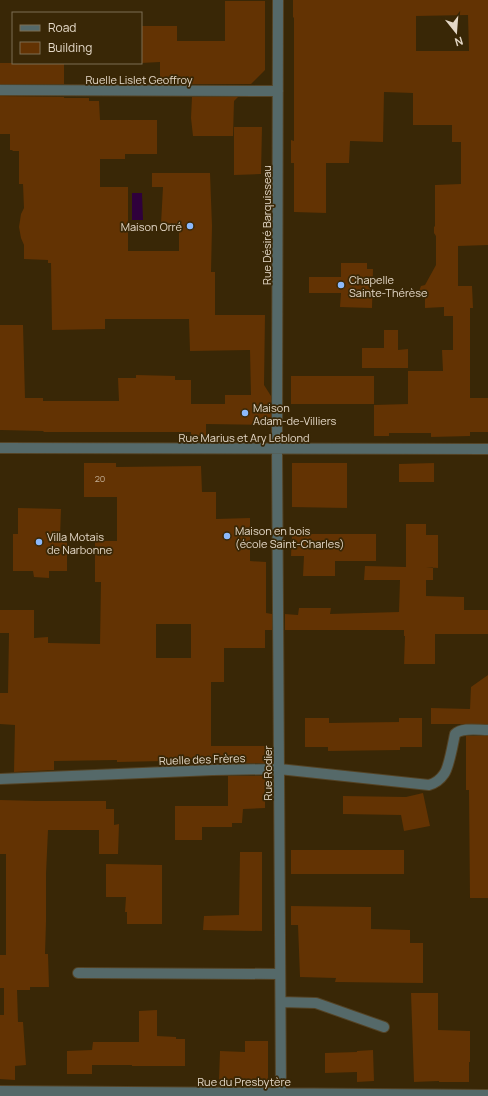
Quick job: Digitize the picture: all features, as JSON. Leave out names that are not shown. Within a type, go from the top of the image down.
[{"type":"street","name":"Rue Désiré Barquisseau","points":[[277,449],[278,0]]},
{"type":"street","name":"Ruelle Lislet Geoffroy","points":[[0,90],[278,91]]},
{"type":"street","name":"Rue Marius et Ary Leblond","points":[[0,448],[488,449]]},
{"type":"street","name":"Rue Rodier","points":[[277,449],[281,1094]]},
{"type":"street","name":"Ruelle des Frères","points":[[0,779],[213,770],[279,769],[429,785],[435,783],[446,773],[455,734],[458,731],[488,730]]},
{"type":"street","points":[[78,973],[280,974]]},
{"type":"street","points":[[280,1002],[316,1003],[384,1027]]},
{"type":"street","name":"Rue du Presbytère","points":[[0,1091],[281,1094],[488,1094]]},
{"type":"shaded area","points":[[132,193],[142,193],[143,220],[132,220]]},
{"type":"building","points":[[293,0],[488,0],[488,245],[458,246],[458,286],[472,286],[473,308],[470,308],[470,398],[488,398],[488,432],[470,432],[470,436],[431,437],[431,433],[389,433],[389,436],[374,436],[374,405],[408,404],[408,371],[443,371],[442,350],[453,350],[453,316],[444,316],[444,307],[425,308],[425,298],[417,296],[421,286],[425,285],[436,265],[436,236],[434,233],[435,185],[461,184],[461,142],[452,142],[452,125],[413,125],[413,93],[384,92],[383,142],[350,141],[349,163],[326,163],[326,213],[294,212],[294,163],[291,163],[291,140],[294,141]],"holes":[[[468,15],[469,51],[416,51],[416,16]]]},
{"type":"building","points":[[225,1],[265,1],[265,70],[251,84],[192,84],[160,82],[160,62],[142,63],[142,26],[177,26],[177,41],[225,41]]},
{"type":"building","points":[[0,63],[64,64],[64,84],[0,84]]},
{"type":"building","points":[[0,96],[89,98],[89,101],[99,101],[100,120],[157,120],[157,154],[125,154],[125,159],[100,159],[100,187],[128,187],[128,251],[179,251],[179,224],[161,224],[163,187],[152,187],[152,173],[210,173],[212,226],[211,272],[215,272],[215,315],[265,315],[264,385],[271,396],[271,419],[264,419],[264,425],[206,424],[206,436],[191,436],[191,432],[44,432],[0,430],[0,325],[23,325],[25,398],[43,398],[43,401],[119,401],[118,378],[136,378],[136,375],[175,376],[175,380],[191,380],[191,404],[225,404],[225,395],[251,395],[250,350],[190,351],[189,319],[105,319],[105,329],[52,330],[51,263],[48,263],[48,260],[24,259],[24,245],[19,227],[21,214],[24,208],[23,184],[19,184],[19,151],[10,150],[10,134],[0,134]]},
{"type":"building","points":[[192,97],[238,97],[234,101],[233,136],[193,136],[191,118]]},
{"type":"building","points":[[234,127],[262,127],[261,174],[234,175]]},
{"type":"building","name":"Chapelle Sainte-Thérèse","points":[[341,263],[367,263],[367,269],[373,269],[372,308],[340,307],[341,293],[309,293],[309,277],[341,277]]},
{"type":"building","points":[[384,330],[398,330],[398,350],[408,349],[408,368],[362,368],[362,348],[384,348]]},
{"type":"building","points":[[291,376],[374,376],[374,404],[291,404]]},
{"type":"building","points":[[84,463],[116,463],[116,467],[201,466],[202,492],[216,492],[216,519],[250,518],[250,561],[266,562],[266,613],[272,614],[272,630],[265,630],[265,648],[224,648],[224,682],[211,682],[211,746],[265,746],[265,763],[228,763],[228,761],[211,760],[117,762],[117,760],[54,761],[54,770],[14,772],[15,725],[0,724],[0,693],[8,693],[9,633],[0,633],[0,610],[34,610],[34,638],[48,637],[48,643],[100,644],[101,582],[95,582],[95,541],[117,541],[117,497],[84,497]],"holes":[[[156,624],[191,624],[191,658],[156,658]]]},
{"type":"building","points":[[292,463],[347,463],[347,508],[292,507]]},
{"type":"building","points":[[434,463],[434,482],[399,482],[399,464]]},
{"type":"building","name":"Villa Motais de Narbonne","points":[[18,508],[61,509],[60,538],[67,538],[67,571],[49,571],[49,578],[34,577],[33,571],[13,571],[13,534],[18,534]]},
{"type":"building","points":[[406,524],[426,524],[426,535],[438,535],[438,568],[433,568],[433,580],[426,580],[426,596],[464,597],[464,610],[488,610],[488,634],[435,634],[435,664],[404,664],[404,630],[285,630],[285,614],[298,615],[299,608],[331,608],[330,614],[399,612],[400,580],[364,580],[365,566],[406,567]]},
{"type":"building","points":[[292,534],[376,534],[376,561],[335,561],[335,576],[303,576],[304,556],[291,556]]},
{"type":"building","points":[[488,675],[488,724],[431,724],[431,708],[470,709],[471,687]]},
{"type":"building","points":[[305,718],[329,718],[329,723],[399,722],[399,718],[422,718],[422,747],[400,747],[400,750],[328,751],[328,747],[305,747]]},
{"type":"building","points":[[466,736],[488,736],[488,898],[470,898],[469,790],[466,790]]},
{"type":"building","points":[[228,776],[265,776],[265,808],[243,809],[242,823],[232,823],[232,827],[202,827],[202,840],[175,840],[175,806],[228,806]]},
{"type":"building","points":[[423,793],[430,826],[404,831],[401,815],[343,814],[343,796],[406,797]]},
{"type":"building","points":[[0,800],[106,801],[106,809],[114,809],[114,825],[119,824],[118,854],[99,854],[99,830],[48,830],[45,954],[48,954],[49,987],[30,987],[30,990],[17,990],[18,1022],[23,1022],[26,1065],[15,1066],[15,1080],[0,1079],[0,1015],[4,1015],[4,988],[0,988],[0,955],[6,955],[6,854],[0,854]]},
{"type":"building","points":[[291,850],[404,850],[404,874],[291,874]]},
{"type":"building","points":[[240,852],[262,852],[262,931],[203,930],[204,916],[239,915]]},
{"type":"building","points":[[106,864],[162,865],[162,924],[127,924],[127,912],[125,912],[126,897],[106,897]]},
{"type":"building","points":[[291,906],[371,907],[371,929],[410,930],[410,943],[423,943],[423,983],[335,982],[336,978],[300,977],[298,925],[291,925]]},
{"type":"building","points":[[411,993],[438,993],[438,1030],[470,1031],[469,1082],[414,1082]]},
{"type":"building","points":[[157,1010],[157,1036],[185,1039],[185,1066],[92,1065],[92,1074],[67,1074],[67,1051],[92,1050],[93,1042],[139,1042],[139,1011]]},
{"type":"building","points":[[245,1041],[268,1041],[268,1080],[219,1080],[220,1051],[245,1052]]},
{"type":"building","points":[[373,1050],[374,1081],[357,1082],[357,1072],[325,1073],[325,1053]]},
{"type":"place","name":"Maison Orré","points":[[190,226]]},
{"type":"place","name":"Chapelle Sainte-Thérèse","points":[[341,285]]},
{"type":"place","name":"Maison Adam-de-Villiers","points":[[245,413]]},
{"type":"place","name":"Maison en bois (école Saint-Charles)","points":[[227,536]]},
{"type":"place","name":"Villa Motais de Narbonne","points":[[39,542]]}]
